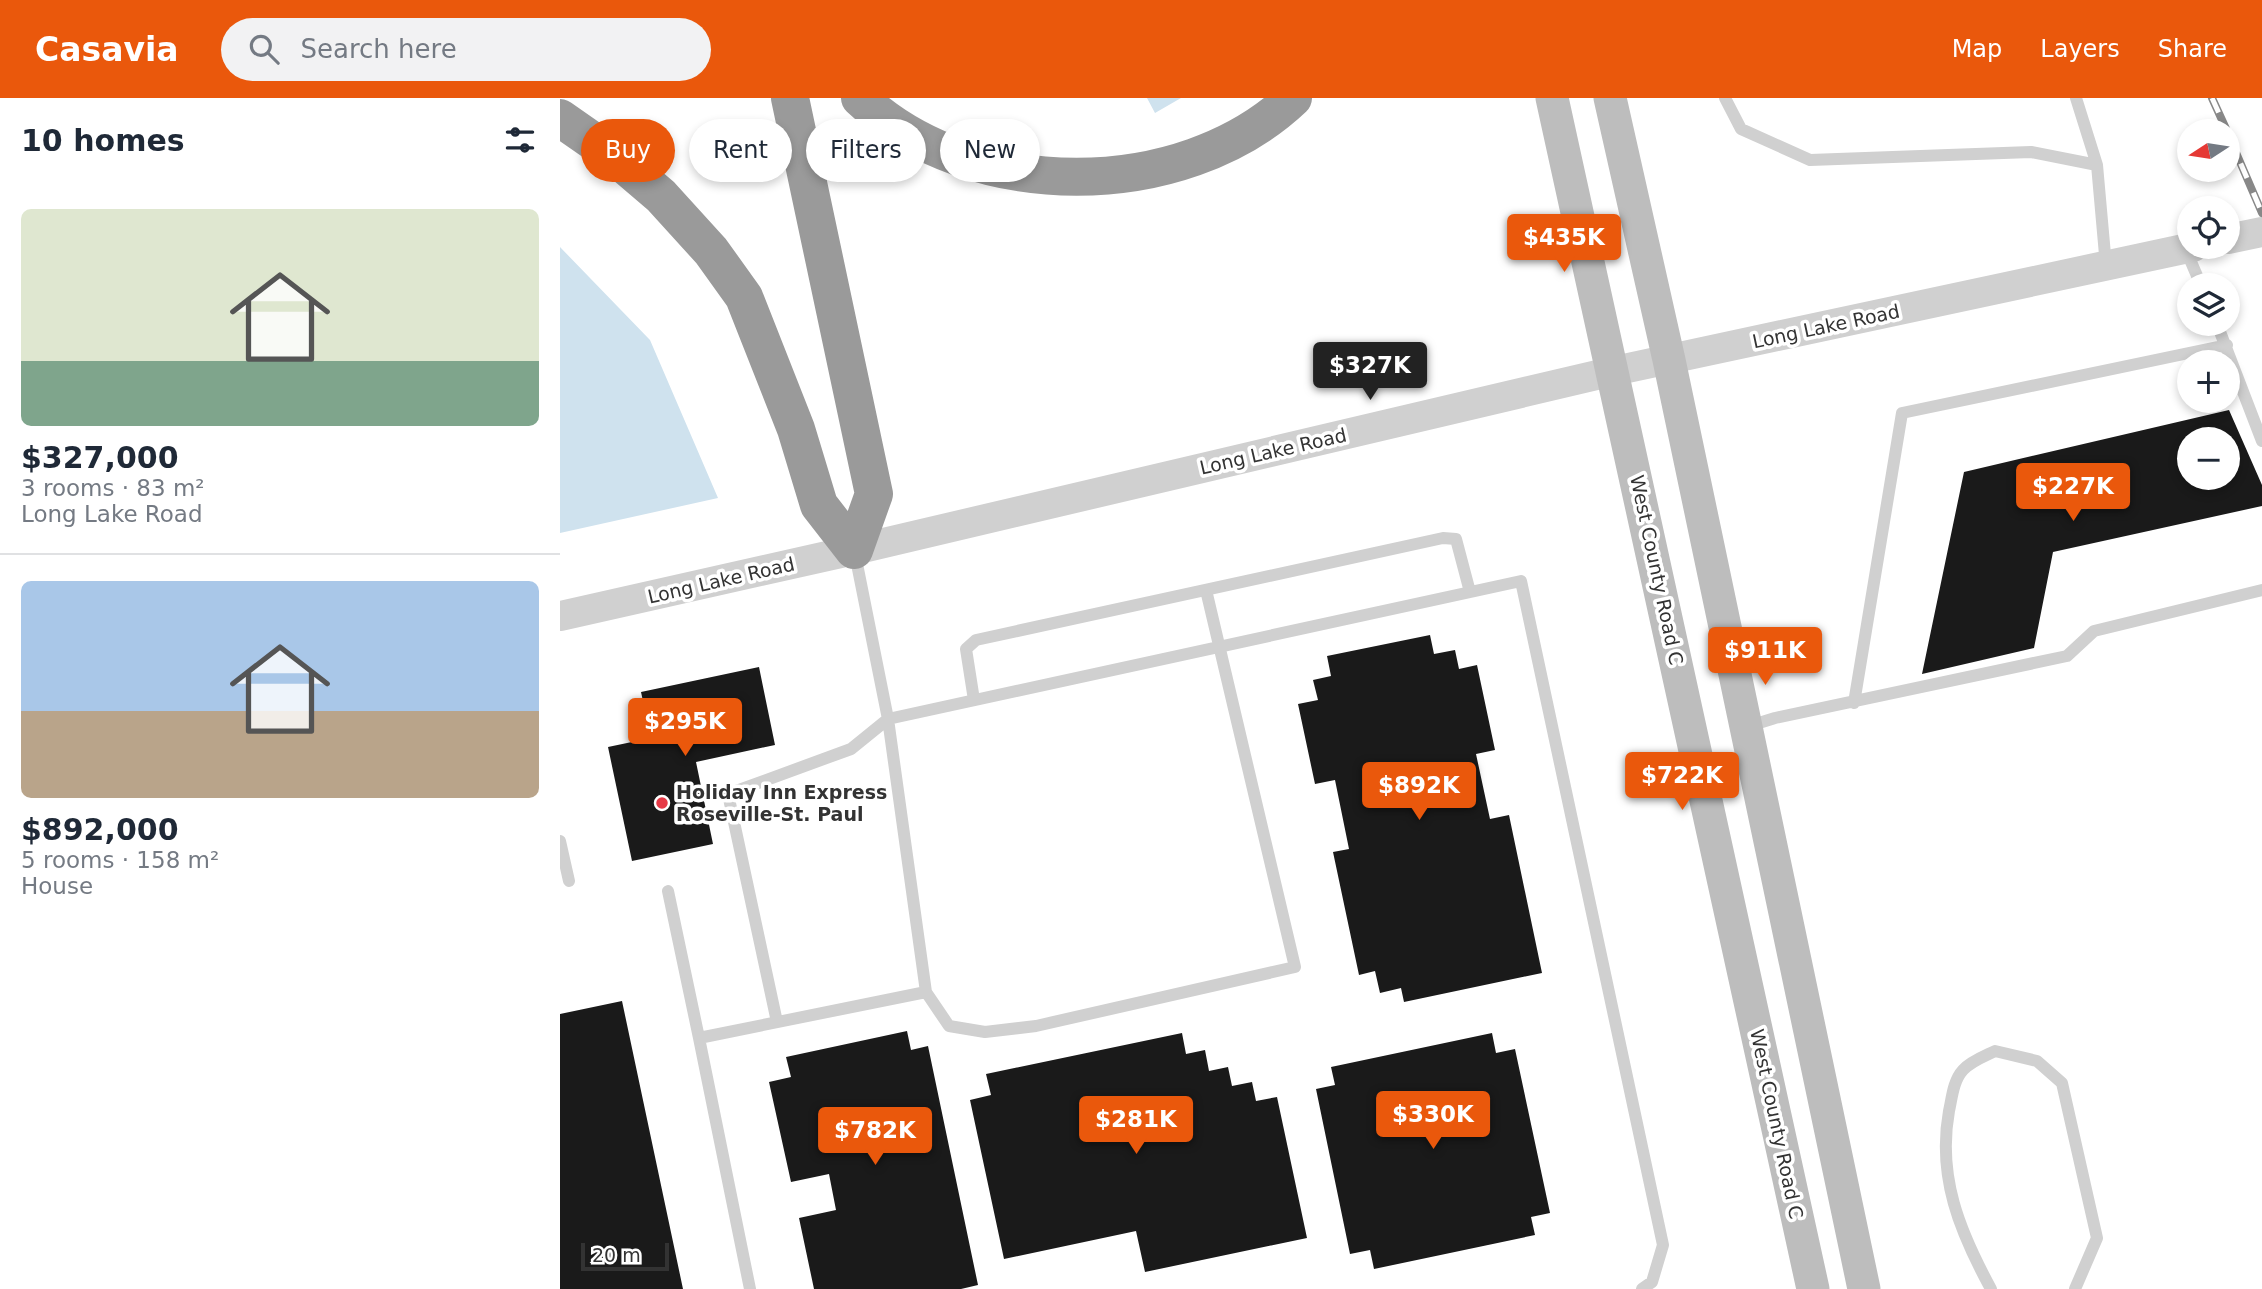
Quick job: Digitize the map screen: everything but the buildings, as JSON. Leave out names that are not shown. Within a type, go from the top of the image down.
[{"type":"highway","points":[[790,98],[874,494],[854,550]]},
{"type":"highway","points":[[860,98],[905,131],[945,152],[995,168],[1046,177],[1098,177],[1146,170],[1202,153],[1247,131],[1293,98]]},
{"type":"highway","points":[[560,118],[613,155],[661,196],[711,251],[744,297],[796,429],[819,505],[854,550]]},
{"type":"main road","name":"West County Road C","points":[[1552,98],[1614,371],[1813,1289]]},
{"type":"main road","points":[[1610,98],[1669,360],[1864,1289]]},
{"type":"street","points":[[2240,237],[2262,232]]},
{"type":"street","name":"Long Lake Road","points":[[560,616],[854,550],[1614,371],[2177,251]]},
{"type":"lane","points":[[1725,98],[1741,129],[1810,160],[2031,152],[2097,165]]},
{"type":"lane","points":[[2076,98],[2097,165],[2106,266]]},
{"type":"lane","points":[[2223,336],[2262,441]]},
{"type":"lane","points":[[1854,703],[1902,413],[2227,345]]},
{"type":"lane","points":[[974,700],[965,658],[970,643],[1443,538],[1456,539],[1470,592]]},
{"type":"lane","points":[[854,550],[888,719],[926,992],[949,1026],[985,1032],[1036,1026],[1295,967],[1206,590]]},
{"type":"lane","points":[[777,1022],[728,794],[851,749],[888,719],[1521,581],[1664,1245],[1652,1282],[1642,1289]]},
{"type":"lane","points":[[1746,727],[1775,718],[2067,656],[2094,631],[2262,590]]},
{"type":"lane","points":[[560,841],[569,881]]},
{"type":"lane","points":[[668,891],[750,1289]]},
{"type":"lane","points":[[699,1038],[926,992]]},
{"type":"lane","points":[[1991,1289],[1961,1231],[1953,1206],[1945,1168],[1945,1136],[1954,1088],[1962,1071],[1995,1051],[2037,1061],[2062,1083],[2097,1238],[2075,1289]]},
{"type":"water","points":[[1147,98],[1181,98],[1155,113]]},
{"type":"water","points":[[560,247],[650,340],[718,498],[560,533]]},
{"type":"railway","points":[[2212,98],[2222,119]]},
{"type":"railway","points":[[2240,162],[2262,213]]},
{"type":"place","name":"Holiday Inn Express Roseville-St. Paul","points":[[662,803]]}]
